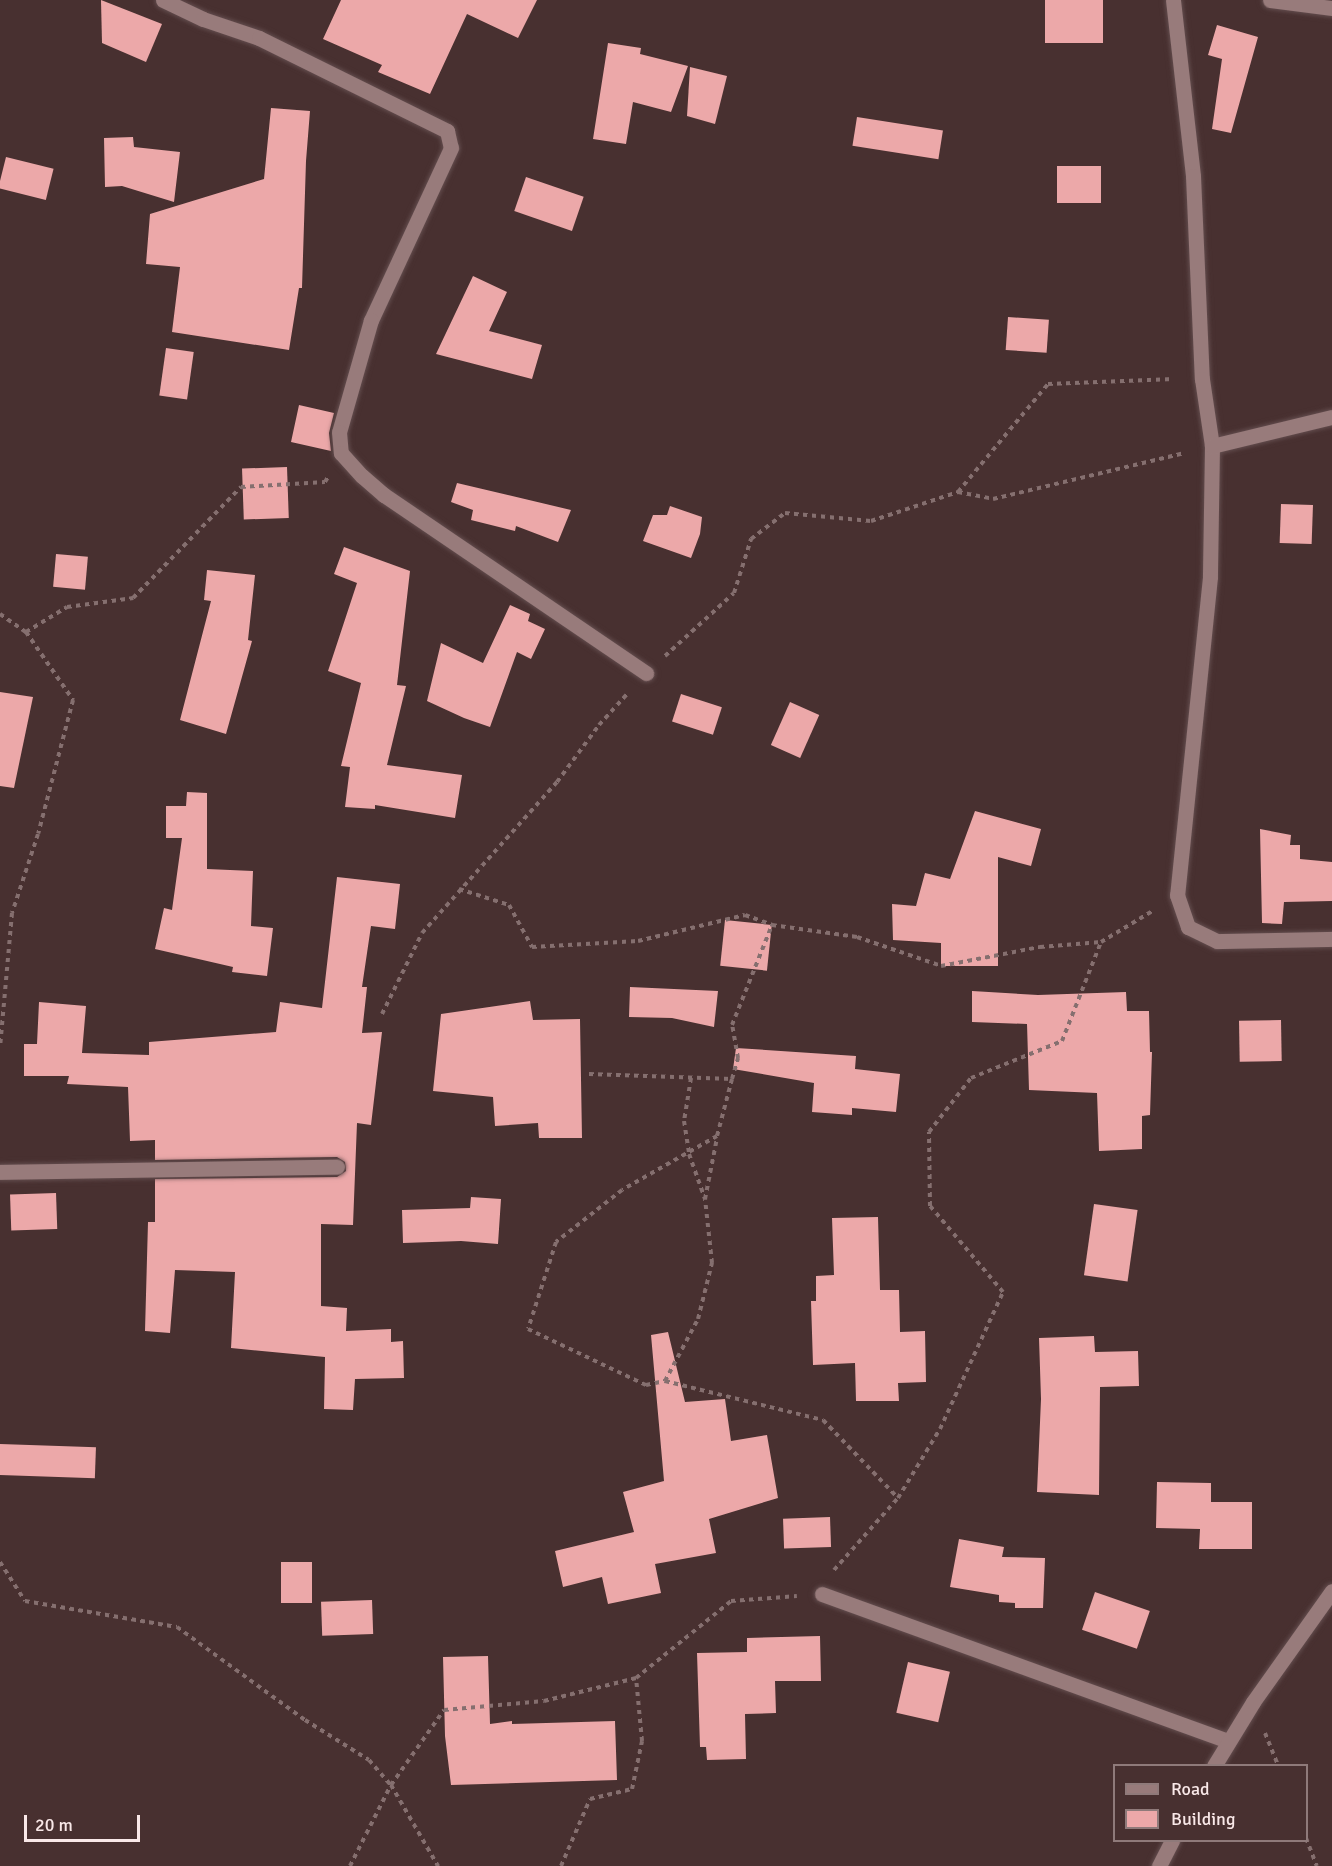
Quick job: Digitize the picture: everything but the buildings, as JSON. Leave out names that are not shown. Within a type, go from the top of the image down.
[{"type":"street","points":[[163,0],[203,20],[259,38],[447,131],[451,148],[371,320],[339,432],[341,453],[384,495],[646,673]]},
{"type":"street","points":[[1173,0],[1193,176],[1203,379],[1212,447],[1210,577],[1178,895],[1188,927],[1217,942],[1332,939]]},
{"type":"street","points":[[1270,0],[1332,8]]},
{"type":"street","points":[[1212,447],[1332,417]]},
{"type":"street","points":[[0,1172],[337,1167]]},
{"type":"street","points":[[1215,1764],[1227,1741],[1332,1591]]},
{"type":"street","points":[[822,1594],[1227,1741]]},
{"type":"street","points":[[1160,1866],[1171,1842]]},
{"type":"path","points":[[957,492],[1048,384],[1203,379]]},
{"type":"path","points":[[382,1014],[422,933],[557,782],[599,725],[646,673],[734,593],[751,539],[785,513],[871,521],[957,492],[993,499],[1212,447]]},
{"type":"path","points":[[26,632],[67,607],[134,598],[241,487],[325,482],[341,453]]},
{"type":"path","points":[[0,614],[26,632],[73,700],[38,834],[12,913],[0,1047]]},
{"type":"path","points":[[459,889],[509,905],[532,947],[638,941],[745,915],[772,925],[857,937],[941,966],[1040,947],[1101,942],[1178,895]]},
{"type":"path","points":[[705,1199],[717,1136],[738,1058],[732,1026],[772,925]]},
{"type":"path","points":[[350,1866],[391,1785],[444,1710],[544,1701],[636,1678],[731,1601],[822,1594],[824,1581],[898,1498],[940,1429],[1003,1292],[930,1206],[929,1132],[971,1078],[1062,1041],[1101,942]]},
{"type":"path","points":[[589,1074],[732,1079]]},
{"type":"path","points":[[665,1381],[698,1318],[712,1263],[705,1199],[689,1154],[684,1121],[691,1078]]},
{"type":"path","points":[[717,1136],[689,1154],[622,1190],[556,1242],[528,1329],[646,1384],[665,1381],[824,1420],[898,1498]]},
{"type":"path","points":[[0,1562],[25,1601],[177,1627],[305,1720],[369,1760],[391,1785],[438,1866]]},
{"type":"path","points":[[561,1866],[590,1799],[632,1789],[642,1741],[636,1678]]},
{"type":"path","points":[[1308,1842],[1317,1866]]}]
